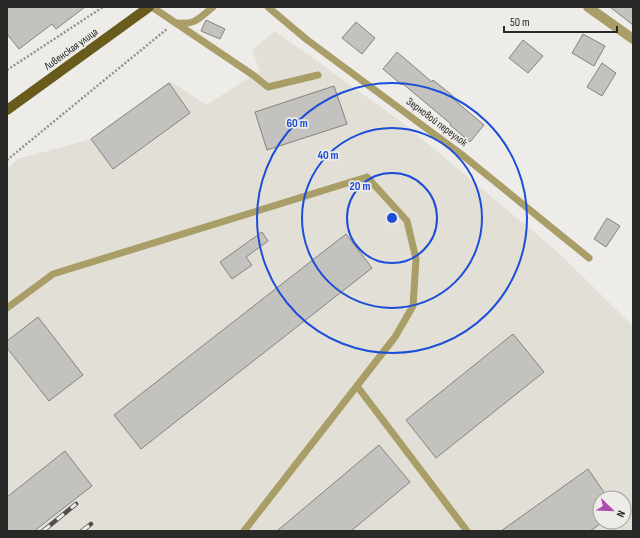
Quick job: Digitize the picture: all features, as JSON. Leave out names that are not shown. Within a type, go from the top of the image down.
[{"type":"main road","name":"Ливенская улица","points":[[7,110],[149,7]]},
{"type":"street","points":[[588,7],[633,39]]},
{"type":"lane","points":[[152,7],[268,87],[318,75]]},
{"type":"lane","points":[[175,22],[186,24],[195,22],[213,7]]},
{"type":"lane","name":"Зерновой переулок","points":[[268,7],[306,38],[461,154],[589,258]]},
{"type":"lane","points":[[7,308],[53,274],[367,177],[407,221],[416,258],[413,306],[395,337],[244,531]]},
{"type":"lane","points":[[357,386],[467,531]]},
{"type":"path","points":[[7,70],[103,7]]},
{"type":"path","points":[[7,160],[175,22]]},
{"type":"shaded area","points":[[275,31],[403,123],[560,254],[633,326],[633,531],[7,531],[7,169],[18,159],[91,139],[170,81],[206,105],[260,71],[252,50]]},
{"type":"building","points":[[7,7],[85,7],[56,29],[52,24],[19,49],[7,34]]},
{"type":"building","points":[[610,7],[633,7],[633,25]]},
{"type":"building","points":[[206,20],[225,29],[220,39],[201,31]]},
{"type":"building","points":[[356,22],[375,38],[362,54],[342,38]]},
{"type":"building","points":[[583,34],[605,46],[594,66],[572,53]]},
{"type":"building","points":[[523,40],[543,56],[528,73],[509,58]]},
{"type":"building","points":[[397,52],[432,82],[433,80],[453,96],[452,98],[484,125],[470,142],[450,125],[451,124],[383,69]]},
{"type":"building","points":[[602,63],[616,73],[602,96],[587,87]]},
{"type":"building","points":[[169,83],[190,113],[113,169],[91,139]]},
{"type":"building","points":[[334,86],[347,124],[267,150],[255,112]]},
{"type":"building","points":[[607,218],[620,226],[606,247],[594,239]]},
{"type":"building","points":[[262,232],[268,241],[246,257],[252,265],[232,279],[220,262]]},
{"type":"building","points":[[346,234],[372,268],[141,449],[114,415]]},
{"type":"building","points":[[38,317],[83,375],[49,401],[7,348],[7,341]]},
{"type":"building","points":[[513,334],[544,372],[436,458],[406,420]]},
{"type":"building","points":[[379,445],[410,482],[351,531],[277,531]]},
{"type":"building","points":[[65,451],[92,486],[34,531],[7,531],[7,497]]},
{"type":"building","points":[[588,469],[602,490],[592,490],[592,530],[590,531],[501,531]]},
{"type":"railway","points":[[43,531],[76,504]]},
{"type":"railway","points":[[82,531],[91,524]]}]
